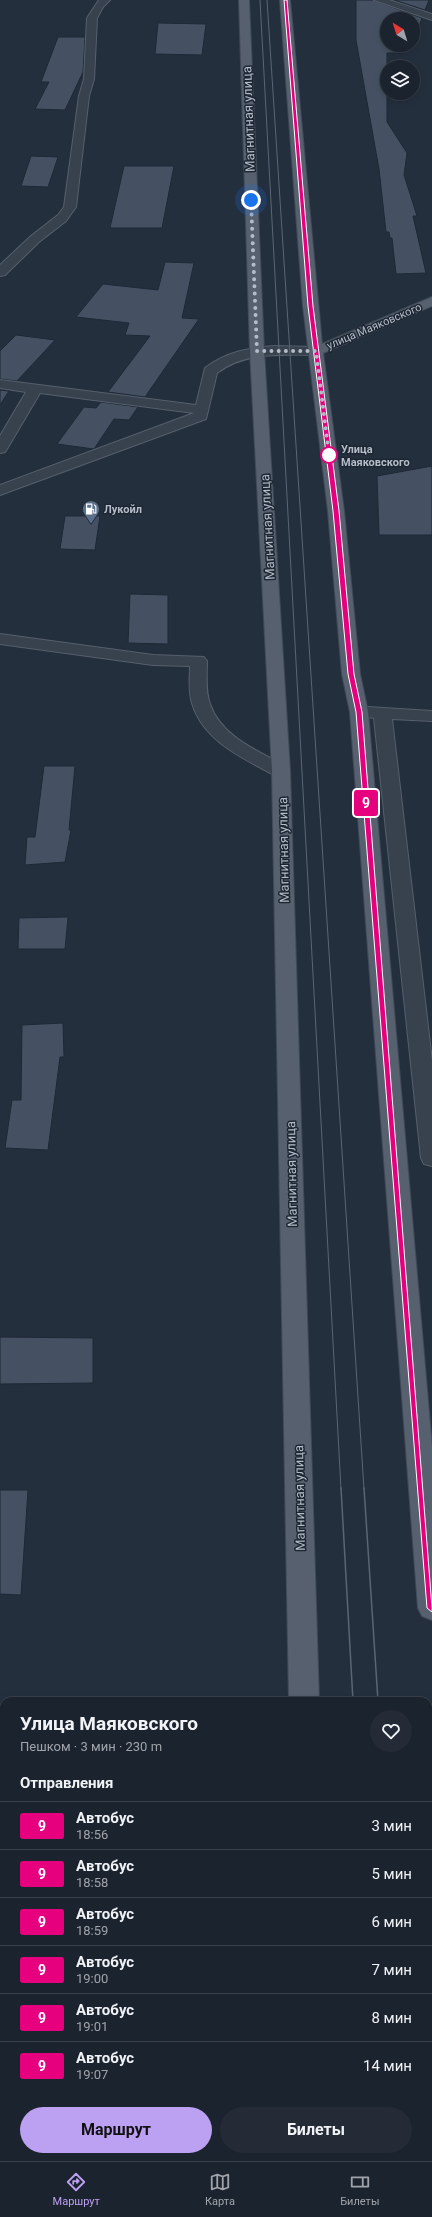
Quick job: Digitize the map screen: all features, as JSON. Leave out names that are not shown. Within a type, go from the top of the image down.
[{"type":"main road","name":"Магнитная улица","points":[[244,0],[257,351],[281,771],[304,1697]]},
{"type":"main road","points":[[285,0],[310,299],[336,511],[351,674],[359,712],[432,1608]]},
{"type":"main road","name":"улица Маяковского","points":[[316,351],[432,301]]},
{"type":"street","points":[[0,272],[35,239],[62,218],[70,207],[84,96],[89,79],[92,18],[105,0]]},
{"type":"street","points":[[379,0],[432,17]]},
{"type":"street","points":[[422,14],[432,11]]},
{"type":"street","points":[[0,490],[202,416],[201,410],[210,371],[228,358],[257,351],[316,351]]},
{"type":"street","points":[[0,384],[201,410]]},
{"type":"street","points":[[0,449],[35,389]]},
{"type":"street","points":[[0,639],[153,660],[198,661],[200,702],[206,717],[219,732],[281,771]]},
{"type":"street","points":[[359,712],[382,712],[432,716]]},
{"type":"street","points":[[382,712],[432,1158]]},
{"type":"building","points":[[356,0],[373,0],[406,12],[380,12],[380,52],[404,53],[387,53],[387,60],[380,60],[380,100],[387,100],[387,122],[407,153],[404,175],[417,216],[413,216],[426,273],[396,274],[392,238],[390,238],[389,232],[386,232],[379,169],[356,40]]},
{"type":"building","points":[[394,0],[429,0],[425,10]]},
{"type":"building","points":[[158,23],[206,24],[202,55],[155,54]]},
{"type":"building","points":[[58,37],[85,37],[83,72],[65,110],[35,109],[49,82],[41,82]]},
{"type":"building","points":[[31,156],[58,157],[48,187],[21,186]]},
{"type":"building","points":[[124,166],[174,166],[162,228],[110,228]]},
{"type":"building","points":[[165,262],[194,263],[182,318],[199,319],[145,397],[108,392],[150,336],[125,335],[129,323],[76,317],[103,284],[158,290]]},
{"type":"building","points":[[16,335],[55,340],[17,381],[0,379],[0,351]]},
{"type":"building","points":[[0,390],[9,391],[0,405]]},
{"type":"building","points":[[101,402],[138,407],[129,420],[114,419],[94,449],[57,444],[84,407],[96,408]]},
{"type":"building","points":[[432,466],[432,535],[379,535],[377,476]]},
{"type":"building","points":[[65,516],[100,516],[95,550],[60,549]]},
{"type":"building","points":[[130,594],[168,595],[168,644],[128,643]]},
{"type":"building","points":[[44,766],[75,766],[69,830],[71,830],[65,862],[25,865],[27,837],[35,837]]},
{"type":"building","points":[[68,917],[65,949],[18,949],[19,918]]},
{"type":"building","points":[[63,1023],[64,1057],[60,1057],[48,1150],[5,1148],[12,1100],[21,1100],[22,1025]]},
{"type":"building","points":[[0,1337],[93,1338],[93,1383],[0,1384]]},
{"type":"building","points":[[0,1490],[28,1490],[21,1595],[0,1594]]},
{"type":"tram line","points":[[260,0],[341,1489]]},
{"type":"tram line","points":[[267,0],[364,1489]]},
{"type":"tram line","points":[[341,1488],[353,1697]]},
{"type":"tram line","points":[[364,1488],[378,1697]]},
{"type":"bus line","name":"9","points":[[285,0],[310,306],[336,511],[351,674],[359,712],[432,1608]]},
{"type":"place","name":"Улица Маяковского","points":[[329,455]]},
{"type":"place","name":"Лукойл","points":[[91,524]]},
{"type":"route","points":[[251,200],[257,351],[316,351],[329,455]]}]
